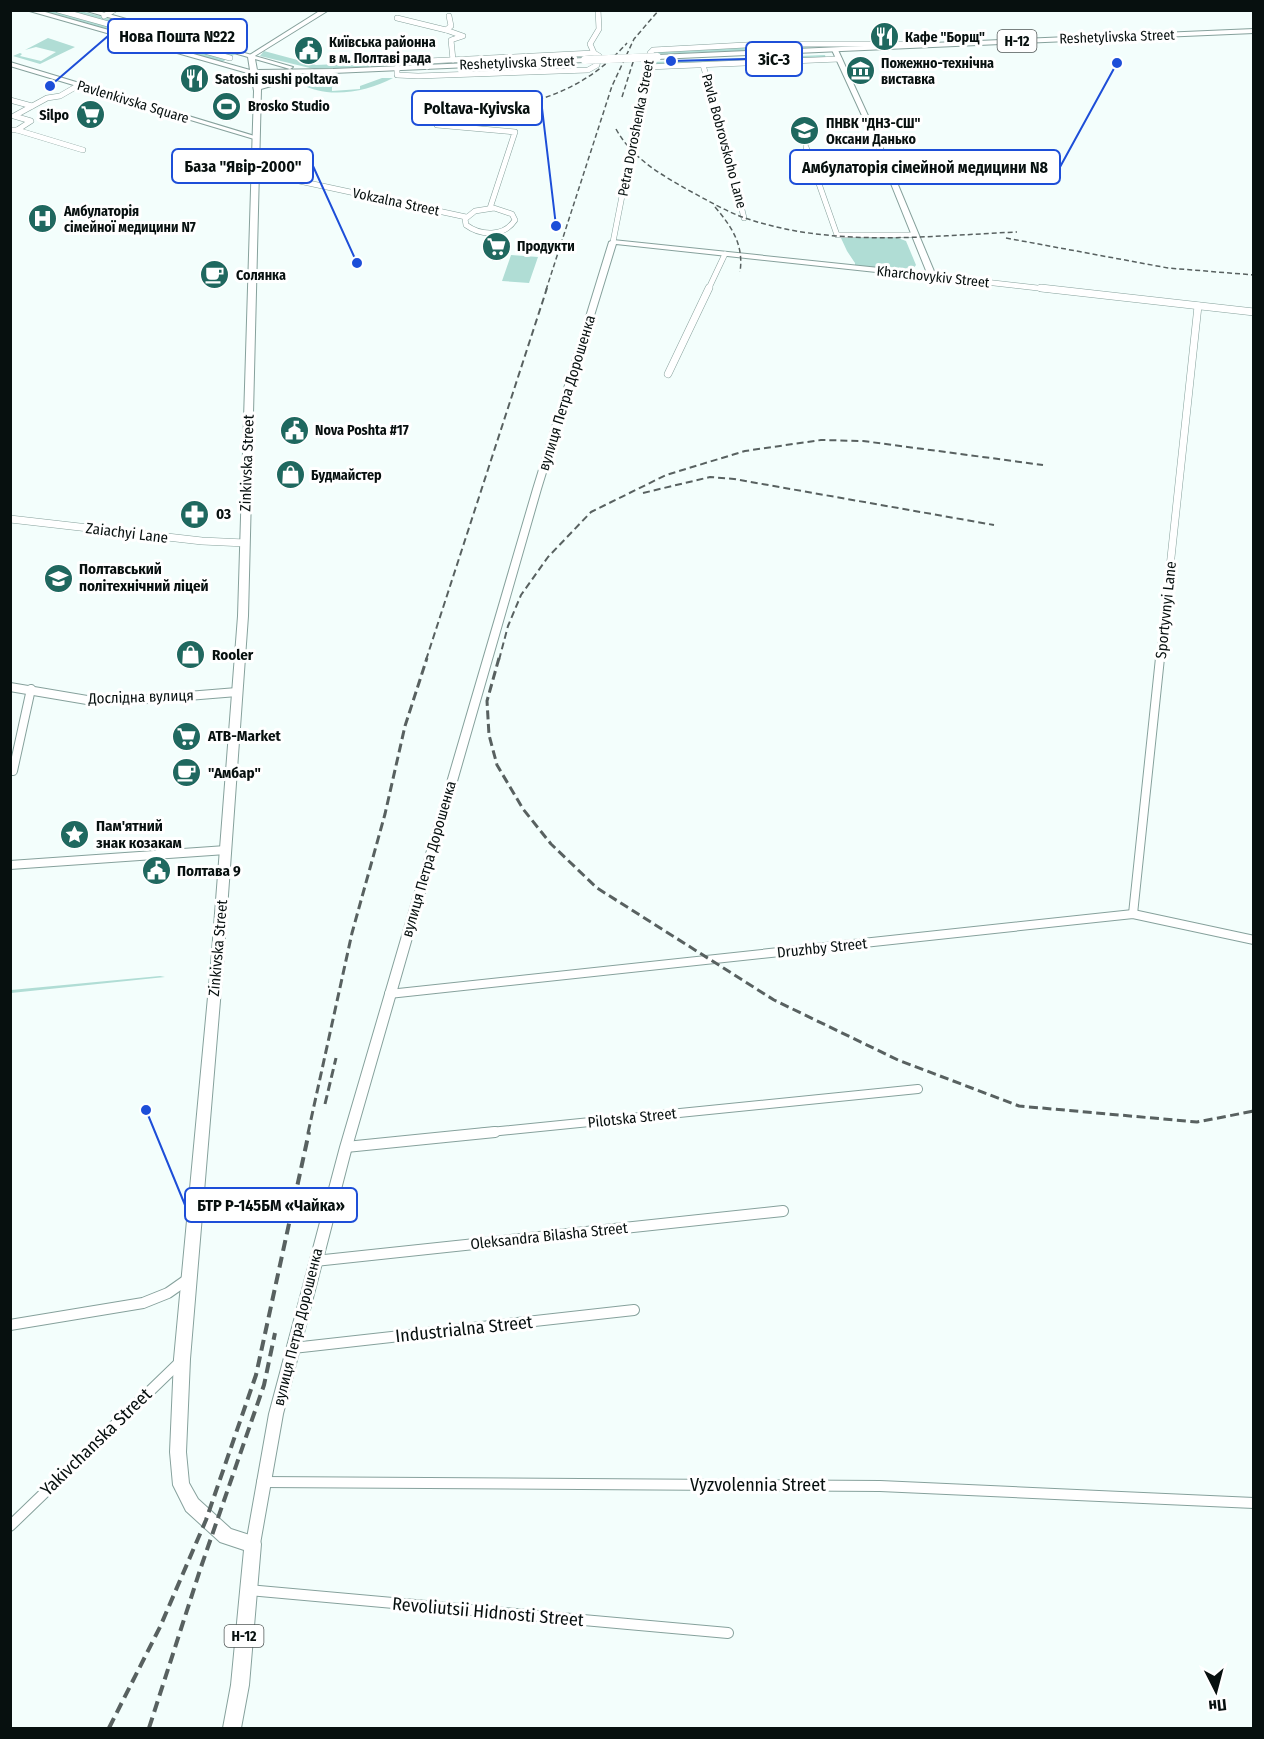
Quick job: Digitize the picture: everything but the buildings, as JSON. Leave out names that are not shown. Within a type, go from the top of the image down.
[{"type":"main road","points":[[29,10],[224,65],[240,72],[258,87],[333,71]]},
{"type":"main road","name":"Reshetylivska Street","points":[[86,10],[306,72]]},
{"type":"main road","name":"Reshetylivska Street","points":[[224,65],[255,72],[397,69],[833,47],[938,45],[1254,31]]},
{"type":"main road","points":[[224,65],[238,62],[242,59],[243,54]]},
{"type":"main road","name":"Zinkivska Street","points":[[251,56],[258,87],[245,543],[226,850],[178,1428],[181,1485],[192,1505],[226,1536],[253,1544]]},
{"type":"main road","points":[[282,72],[293,78]]},
{"type":"main road","name":"Н-12","points":[[232,1728],[240,1685],[253,1544]]},
{"type":"street","points":[[58,10],[230,58]]},
{"type":"street","points":[[104,15],[114,10]]},
{"type":"street","points":[[251,56],[326,10]]},
{"type":"street","points":[[397,69],[397,75],[418,76],[588,70],[597,65],[599,56],[594,53],[590,44],[598,28],[598,10]]},
{"type":"street","points":[[446,30],[451,26],[449,16]]},
{"type":"street","points":[[397,18],[463,36],[452,40],[453,60]]},
{"type":"street","name":"Petra Doroshenka Street","points":[[613,242],[650,53],[657,48],[781,44],[833,47]]},
{"type":"street","points":[[833,47],[878,144],[932,276]]},
{"type":"street","points":[[427,67],[428,61],[594,53]]},
{"type":"street","points":[[647,67],[839,59]]},
{"type":"street","name":"Pavlenkivska Square","points":[[10,64],[256,138]]},
{"type":"street","name":"Pavla Bobrovskoho Lane","points":[[703,65],[724,136],[744,218]]},
{"type":"street","points":[[14,130],[32,121],[14,116],[47,98],[60,96],[79,85]]},
{"type":"street","points":[[10,100],[32,106]]},
{"type":"street","points":[[436,125],[515,132],[490,208],[475,211],[466,218]]},
{"type":"street","points":[[14,130],[83,150]]},
{"type":"street","points":[[806,147],[837,235],[915,235]]},
{"type":"street","name":"Vokzalna Street","points":[[256,174],[276,176],[466,218],[467,227],[481,233],[500,232],[513,224],[515,218],[510,213],[490,208]]},
{"type":"street","name":"Kharchovykiv Street","points":[[613,242],[1254,312]]},
{"type":"street","name":"вулиця Петра Дорошенка","points":[[262,1482],[315,1261],[389,994],[537,489],[613,242]]},
{"type":"street","points":[[668,374],[725,254]]},
{"type":"street","name":"Sportyvnyi Lane","points":[[1133,914],[1198,306]]},
{"type":"street","name":"Zaiachyi Lane","points":[[10,519],[202,542],[245,543]]},
{"type":"street","name":"Дослідна вулиця","points":[[10,687],[87,700],[151,699],[237,692]]},
{"type":"street","points":[[13,771],[14,754],[31,689]]},
{"type":"street","points":[[10,865],[226,850]]},
{"type":"street","name":"Druzhby Street","points":[[389,994],[1133,914],[1254,940]]},
{"type":"street","name":"Pilotska Street","points":[[346,1147],[918,1089]]},
{"type":"street","name":"Oleksandra Bilasha Street","points":[[315,1261],[783,1211]]},
{"type":"street","points":[[10,1325],[143,1303],[168,1293],[189,1279]]},
{"type":"street","name":"Industrialna Street","points":[[293,1348],[634,1310]]},
{"type":"street","name":"Yakivchanska Street","points":[[10,1526],[182,1359]]},
{"type":"street","name":"Vyzvolennia Street","points":[[262,1482],[880,1486],[1254,1503]]},
{"type":"street","name":"Н-12","points":[[253,1544],[262,1482]]},
{"type":"street","name":"Revoliutsii Hidnosti Street","points":[[248,1590],[728,1633]]},
{"type":"green space","points":[[36,11],[81,11],[237,53],[222,62]]},
{"type":"green space","points":[[48,38],[75,47],[40,64],[13,56],[20,53],[22,54],[20,56],[41,61],[56,52],[36,47],[25,50]]},
{"type":"green space","points":[[766,45],[819,48],[658,54],[658,50]]},
{"type":"green space","points":[[264,51],[316,65],[425,60],[419,65],[314,69],[260,56]]},
{"type":"green space","points":[[825,55],[826,59],[652,65],[655,62]]},
{"type":"green space","points":[[382,78],[393,78],[371,87],[359,90],[334,93],[310,88],[300,83],[310,81],[339,87],[332,87],[332,91],[360,89],[360,86]]},
{"type":"green space","points":[[841,238],[898,238],[906,241],[916,265],[912,270],[899,271],[855,266]]},
{"type":"green space","points":[[511,255],[538,257],[529,283],[502,281]]},
{"type":"green space","points":[[165,977],[11,993],[11,990]]},
{"type":"railway","points":[[546,290],[612,86],[634,39],[659,10]]},
{"type":"railway","points":[[515,106],[547,97],[576,84],[603,66],[627,43]]},
{"type":"railway","points":[[622,97],[634,59]]},
{"type":"railway","points":[[616,129],[638,157],[667,178],[730,212],[778,227],[846,237],[880,238],[1017,232]]},
{"type":"railway","points":[[715,207],[735,237],[740,253],[740,272]]},
{"type":"railway","points":[[1006,238],[1168,268],[1254,275]]},
{"type":"railway","points":[[426,660],[547,288]]},
{"type":"railway","points":[[499,660],[508,626],[521,595],[548,557],[591,512],[666,475],[745,451],[821,440],[863,441],[1043,465]]},
{"type":"railway","points":[[643,493],[710,477],[734,479],[994,525]]},
{"type":"railway","points":[[308,1133],[352,933],[385,814],[405,726],[427,658]]},
{"type":"railway","points":[[499,658],[487,701],[489,735],[497,765],[523,809],[551,844],[597,888],[774,1000],[898,1060],[1019,1106],[1197,1122],[1254,1111]]},
{"type":"railway","points":[[325,1104],[336,1058]]},
{"type":"railway","points":[[109,1728],[160,1627],[206,1520],[256,1375],[309,1132]]},
{"type":"railway","points":[[149,1728],[201,1567],[264,1385],[275,1333]]},
{"type":"place","name":"Кафе \"Борщ\"","points":[[884,37]]},
{"type":"place","name":"Київська районна в м. Полтаві рада","points":[[308,50]]},
{"type":"place","name":"ЗіС-3","points":[[671,61]]},
{"type":"place","name":"Амбулаторія сімейной медицини N8","points":[[1117,63]]},
{"type":"place","name":"Пожежно-технічна виставка","points":[[860,71]]},
{"type":"place","name":"Satoshi sushi poltava","points":[[194,79]]},
{"type":"place","name":"Нова Пошта №22","points":[[50,86]]},
{"type":"place","name":"Brosko Studio","points":[[227,106]]},
{"type":"place","name":"Silpo","points":[[90,115]]},
{"type":"place","name":"ПНВК \"ДНЗ-СШ\" Оксани Данько","points":[[805,131]]},
{"type":"place","name":"Амбулаторія сімейної медицини N7","points":[[43,219]]},
{"type":"place","name":"Poltava-Kyivska","points":[[556,226]]},
{"type":"place","name":"Продукти","points":[[496,246]]},
{"type":"place","name":"База \"Явір-2000\"","points":[[357,263]]},
{"type":"place","name":"Солянка","points":[[215,275]]},
{"type":"place","name":"Nova Poshta #17","points":[[294,430]]},
{"type":"place","name":"Будмайстер","points":[[290,475]]},
{"type":"place","name":"03","points":[[195,514]]},
{"type":"place","name":"Полтавський політехнічний ліцей","points":[[58,578]]},
{"type":"place","name":"Rooler","points":[[191,655]]},
{"type":"place","name":"ATB-Market","points":[[187,736]]},
{"type":"place","name":"\"Амбар\"","points":[[187,773]]},
{"type":"place","name":"Пам'ятний знак козакам","points":[[75,835]]},
{"type":"place","name":"Полтава 9","points":[[156,871]]},
{"type":"place","name":"БТР Р-145БМ «Чайка»","points":[[146,1110]]}]
